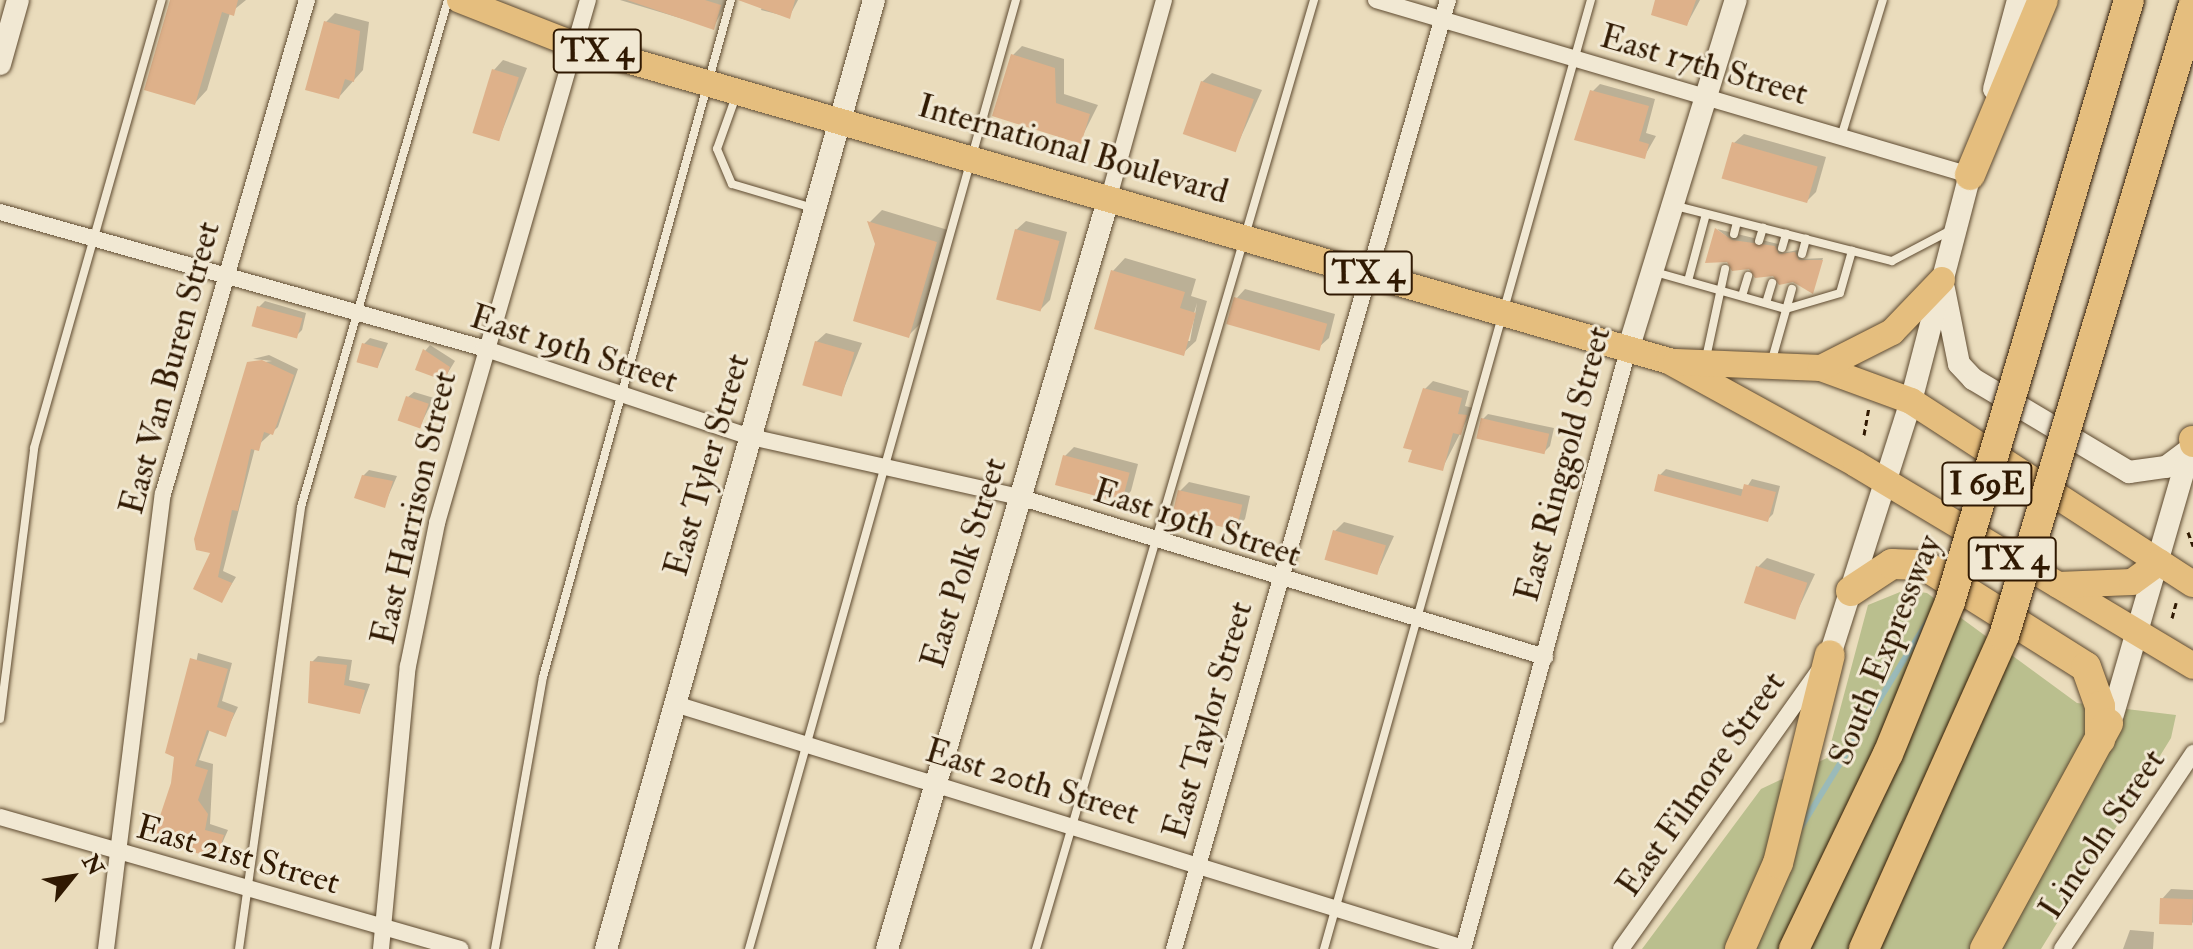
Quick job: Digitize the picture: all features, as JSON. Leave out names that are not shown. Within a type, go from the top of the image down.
[{"type":"highway","points":[[1970,175],[2043,0]]},
{"type":"highway","name":"South Expressway","points":[[1794,949],[1888,754],[1950,602],[2129,0]]},
{"type":"highway","name":"I 69E","points":[[1864,949],[2004,636],[2193,7]]},
{"type":"highway","points":[[1851,591],[1892,564],[1924,565],[2086,667],[2104,720],[1985,949]]},
{"type":"highway","points":[[1740,949],[1778,863],[1830,655]]},
{"type":"main road","name":"International Boulevard","points":[[460,0],[575,45],[840,121],[970,154],[1628,350],[1669,361],[1821,368],[1911,401],[2160,562],[2184,593]]},
{"type":"main road","points":[[1821,368],[1892,332],[1942,280]]},
{"type":"main road","name":"International Boulevard","points":[[1669,361],[1884,480],[2140,637],[2193,666]]},
{"type":"main road","points":[[2054,584],[2123,584],[2160,562]]},
{"type":"street","points":[[0,64],[18,0]]},
{"type":"street","name":"East Van Buren Street","points":[[106,949],[163,494],[224,272],[307,0]]},
{"type":"street","name":"East Harrison Street","points":[[381,949],[408,666],[483,348],[588,0]]},
{"type":"street","name":"East Tyler Street","points":[[606,949],[874,0]]},
{"type":"street","points":[[1109,197],[1164,0]]},
{"type":"street","name":"East 17th Street","points":[[1376,0],[1970,175]]},
{"type":"street","name":"East Taylor Street","points":[[1174,949],[1365,272],[1448,0]]},
{"type":"street","name":"East Ringgold Street","points":[[1463,948],[1628,350],[1711,99],[1736,0]]},
{"type":"street","name":"South Expressway","points":[[1830,655],[1911,401],[2018,0]]},
{"type":"street","name":"East Polk Street","points":[[887,949],[1109,197]]},
{"type":"street","name":"East 19th Street","points":[[0,212],[224,272],[483,348],[616,396],[751,437],[1019,497],[1279,582],[1545,657]]},
{"type":"street","points":[[1942,280],[1959,364],[1973,379],[2129,472],[2166,467],[2192,442]]},
{"type":"street","points":[[2104,720],[2140,637],[2192,442]]},
{"type":"street","name":"East Filmore Street","points":[[1621,949],[1830,655]]},
{"type":"street","name":"East 20th Street","points":[[675,704],[1198,863],[1463,948]]},
{"type":"street","name":"Lincoln Street","points":[[2062,949],[2193,753]]},
{"type":"street","name":"East 21st Street","points":[[0,817],[460,949]]},
{"type":"lane","points":[[0,719],[34,448],[98,239],[162,0]]},
{"type":"lane","points":[[239,949],[301,507],[448,0]]},
{"type":"lane","points":[[495,949],[543,677],[616,396],[731,0]]},
{"type":"lane","points":[[749,949],[889,468],[970,154],[1016,0]]},
{"type":"lane","points":[[1036,949],[1069,824],[1157,542],[1240,234],[1314,0]]},
{"type":"lane","points":[[1324,949],[1500,310],[1591,0]]},
{"type":"lane","points":[[1841,137],[1883,0]]},
{"type":"lane","points":[[737,91],[717,149],[732,184],[815,209]]},
{"type":"lane","points":[[1675,206],[1892,261],[1957,226]]},
{"type":"lane","points":[[1688,281],[1706,214]]},
{"type":"lane","points":[[1734,234],[1737,222]]},
{"type":"lane","points":[[1759,241],[1763,228]]},
{"type":"lane","points":[[1782,248],[1786,234]]},
{"type":"lane","points":[[1802,254],[1806,239]]},
{"type":"lane","points":[[1654,272],[1786,309],[1840,293],[1852,251]]},
{"type":"lane","points":[[1705,363],[1725,269]]},
{"type":"lane","points":[[1742,296],[1748,276]]},
{"type":"lane","points":[[1766,303],[1772,283]]},
{"type":"lane","points":[[1770,364],[1792,289]]},
{"type":"path","points":[[1864,435],[1870,405]]},
{"type":"path","points":[[2183,526],[2192,534],[2193,546]]},
{"type":"path","points":[[2172,618],[2184,593]]},
{"type":"green space","points":[[1905,590],[1927,593],[2077,703],[2176,715],[2171,738],[2041,949],[1642,949],[1761,789],[1827,758],[1868,605]]},
{"type":"building","points":[[170,0],[238,0],[234,16],[222,12],[195,105],[144,90]]},
{"type":"building","points":[[627,0],[705,0],[721,5],[714,30]]},
{"type":"building","points":[[738,0],[795,0],[790,19]]},
{"type":"building","points":[[1655,0],[1696,0],[1687,26],[1651,15]]},
{"type":"building","points":[[324,21],[360,31],[354,82],[345,79],[339,99],[305,90]]},
{"type":"building","points":[[1011,54],[1055,68],[1056,103],[1090,114],[1081,144],[992,116]]},
{"type":"building","points":[[492,69],[519,77],[499,141],[472,133]]},
{"type":"building","points":[[1201,81],[1254,99],[1236,152],[1183,134]]},
{"type":"building","points":[[1590,90],[1649,106],[1639,141],[1649,144],[1645,159],[1574,140]]},
{"type":"building","points":[[1732,142],[1818,167],[1807,203],[1722,179]]},
{"type":"building","points":[[867,221],[937,242],[909,338],[853,321],[875,244]]},
{"type":"building","points":[[1715,228],[1732,240],[1775,246],[1779,254],[1795,252],[1799,260],[1823,260],[1813,294],[1793,282],[1779,285],[1773,276],[1755,278],[1749,269],[1732,271],[1727,262],[1705,263]]},
{"type":"building","points":[[1015,229],[1059,241],[1041,311],[996,300]]},
{"type":"building","points":[[1111,270],[1185,292],[1180,308],[1196,313],[1184,356],[1094,329]]},
{"type":"building","points":[[1234,297],[1327,324],[1320,351],[1226,324]]},
{"type":"building","points":[[257,306],[302,318],[297,338],[252,326]]},
{"type":"building","points":[[815,341],[854,352],[842,397],[802,385]]},
{"type":"building","points":[[362,343],[383,349],[378,368],[356,362]]},
{"type":"building","points":[[423,349],[450,367],[445,381],[415,370]]},
{"type":"building","points":[[262,360],[294,375],[273,435],[264,432],[259,451],[251,449],[238,511],[232,510],[218,577],[232,583],[222,603],[193,589],[210,553],[196,550],[194,539],[247,362]]},
{"type":"building","points":[[1423,388],[1462,398],[1458,414],[1467,415],[1461,435],[1453,433],[1443,471],[1408,462],[1412,450],[1403,448]]},
{"type":"building","points":[[406,396],[429,404],[420,428],[398,421]]},
{"type":"building","points":[[1481,418],[1549,434],[1544,454],[1476,438]]},
{"type":"building","points":[[1063,455],[1130,473],[1122,503],[1055,485]]},
{"type":"building","points":[[1658,474],[1741,496],[1744,484],[1776,492],[1768,522],[1654,491]]},
{"type":"building","points":[[362,475],[393,481],[385,508],[354,498]]},
{"type":"building","points":[[1178,490],[1242,505],[1236,530],[1172,515]]},
{"type":"building","points":[[1333,530],[1386,545],[1377,575],[1324,560]]},
{"type":"building","points":[[1756,566],[1807,583],[1795,620],[1744,603]]},
{"type":"building","points":[[190,658],[228,669],[217,707],[234,713],[226,737],[207,730],[195,766],[208,770],[198,800],[208,814],[205,830],[224,835],[217,859],[152,840],[171,783],[174,757],[165,753]]},
{"type":"building","points":[[310,661],[347,665],[344,685],[365,690],[360,714],[308,703]]},
{"type":"building","points":[[2160,898],[2193,899],[2192,925],[2159,924]]},
{"type":"waterway","points":[[1801,827],[1927,622]]}]
